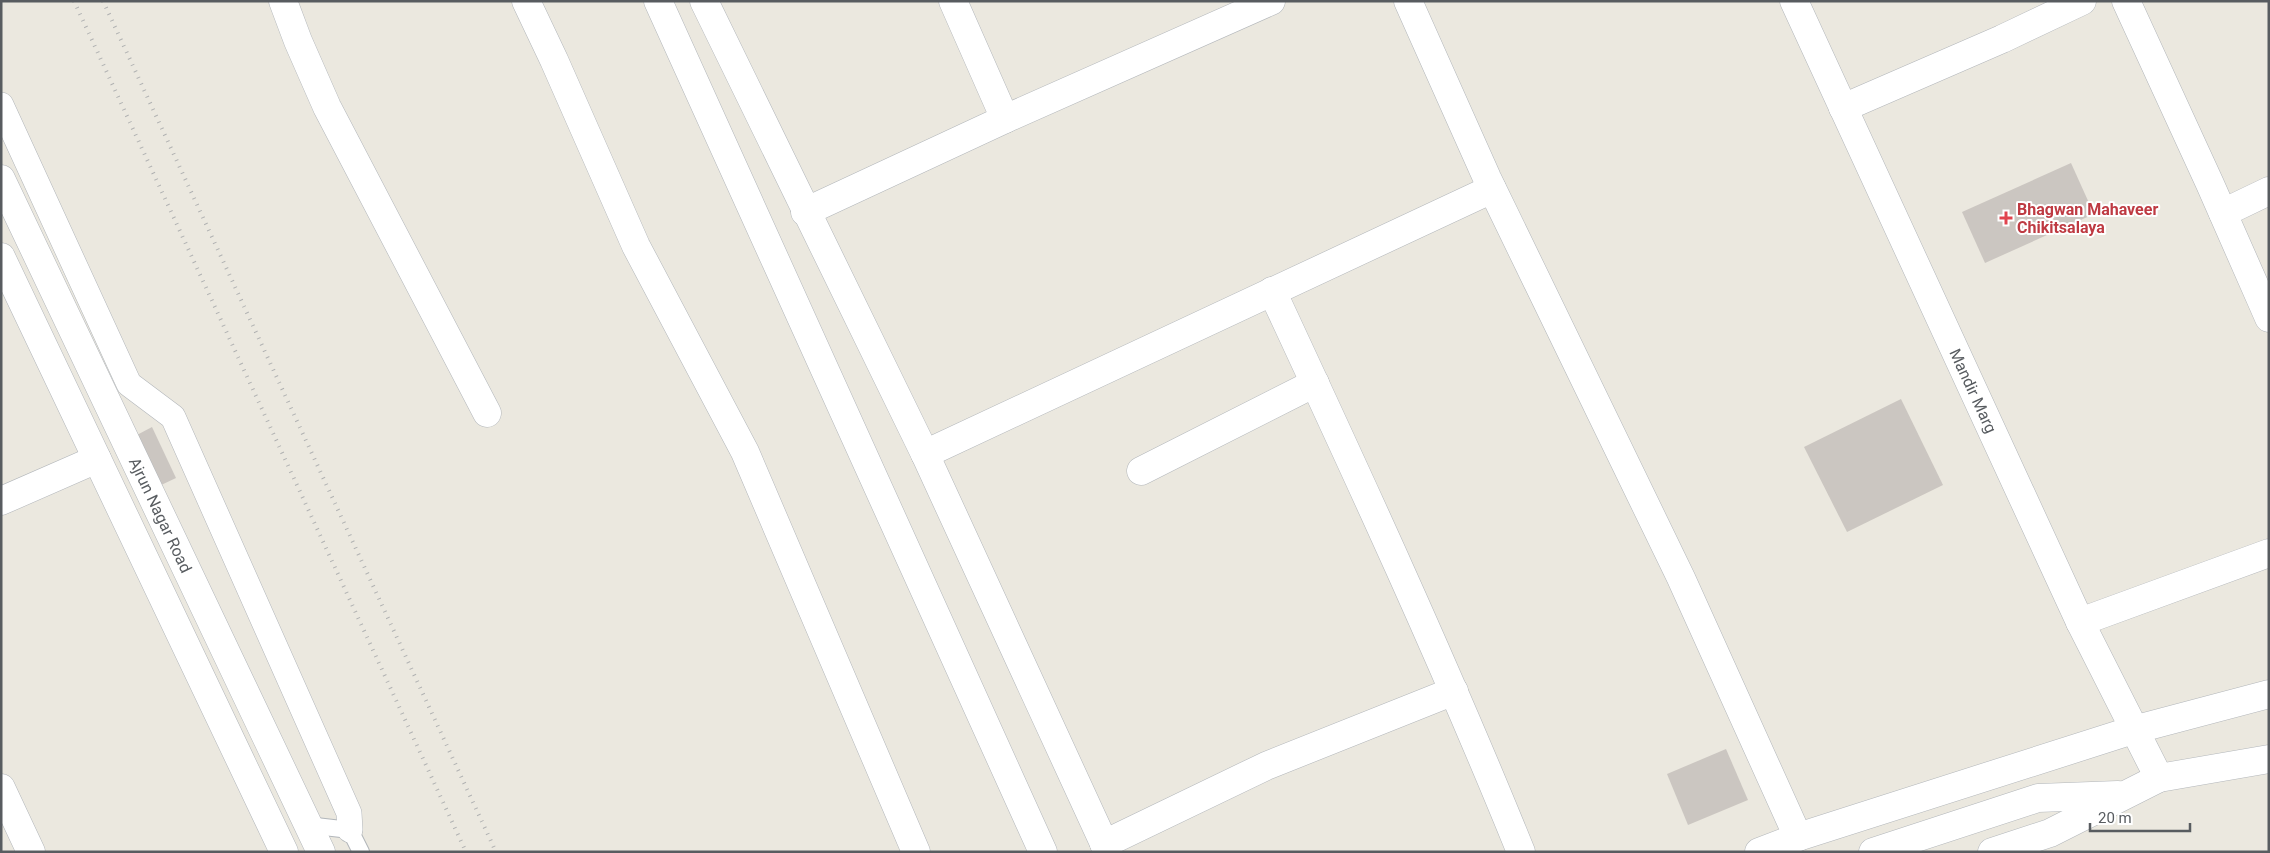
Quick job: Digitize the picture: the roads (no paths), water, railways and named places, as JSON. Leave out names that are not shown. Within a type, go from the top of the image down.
[{"type":"street","points":[[283,1],[327,107],[487,413]]},
{"type":"street","points":[[526,1],[636,246],[745,452],[916,852]]},
{"type":"street","points":[[658,1],[1043,852]]},
{"type":"street","points":[[704,1],[805,212],[925,454],[1106,848],[1266,766],[1454,691]]},
{"type":"street","points":[[953,1],[1004,119]]},
{"type":"street","points":[[805,212],[1004,119],[1271,1]]},
{"type":"street","points":[[1408,1],[1492,189],[1681,578],[1798,837]]},
{"type":"street","name":"Mandir Marg","points":[[1794,1],[2080,622],[2133,730],[2159,778]]},
{"type":"street","points":[[1843,108],[2002,39],[2082,1]]},
{"type":"street","points":[[2126,1],[2269,318]]},
{"type":"street","points":[[1,105],[130,384],[173,417],[349,813],[356,841]]},
{"type":"street","name":"Ajrun Nagar Road","points":[[1,179],[8,212],[321,852]]},
{"type":"street","points":[[925,454],[1272,290],[1492,189]]},
{"type":"street","points":[[2223,213],[2269,192]]},
{"type":"street","name":"Ajrun Nagar Road","points":[[1,257],[284,852]]},
{"type":"street","points":[[1272,290],[1361,481],[1454,691],[1521,852]]},
{"type":"street","points":[[1141,471],[1315,383]]},
{"type":"street","points":[[1,501],[97,459]]},
{"type":"street","points":[[2080,622],[2269,553]]},
{"type":"street","points":[[1759,852],[1798,837],[2133,730],[2269,694]]},
{"type":"street","points":[[1992,852],[2050,833],[2159,778],[2269,760]]},
{"type":"street","points":[[1,788],[31,852]]},
{"type":"street","points":[[1874,852],[2038,798],[2127,794]]},
{"type":"street","points":[[2056,852],[2127,794]]},
{"type":"lane","points":[[307,825],[356,841]]},
{"type":"railway","points":[[74,1],[466,852]]},
{"type":"railway","points":[[103,1],[496,852]]},
{"type":"place","name":"Bhagwan Mahaveer Chikitsalaya","points":[[2006,218]]}]
